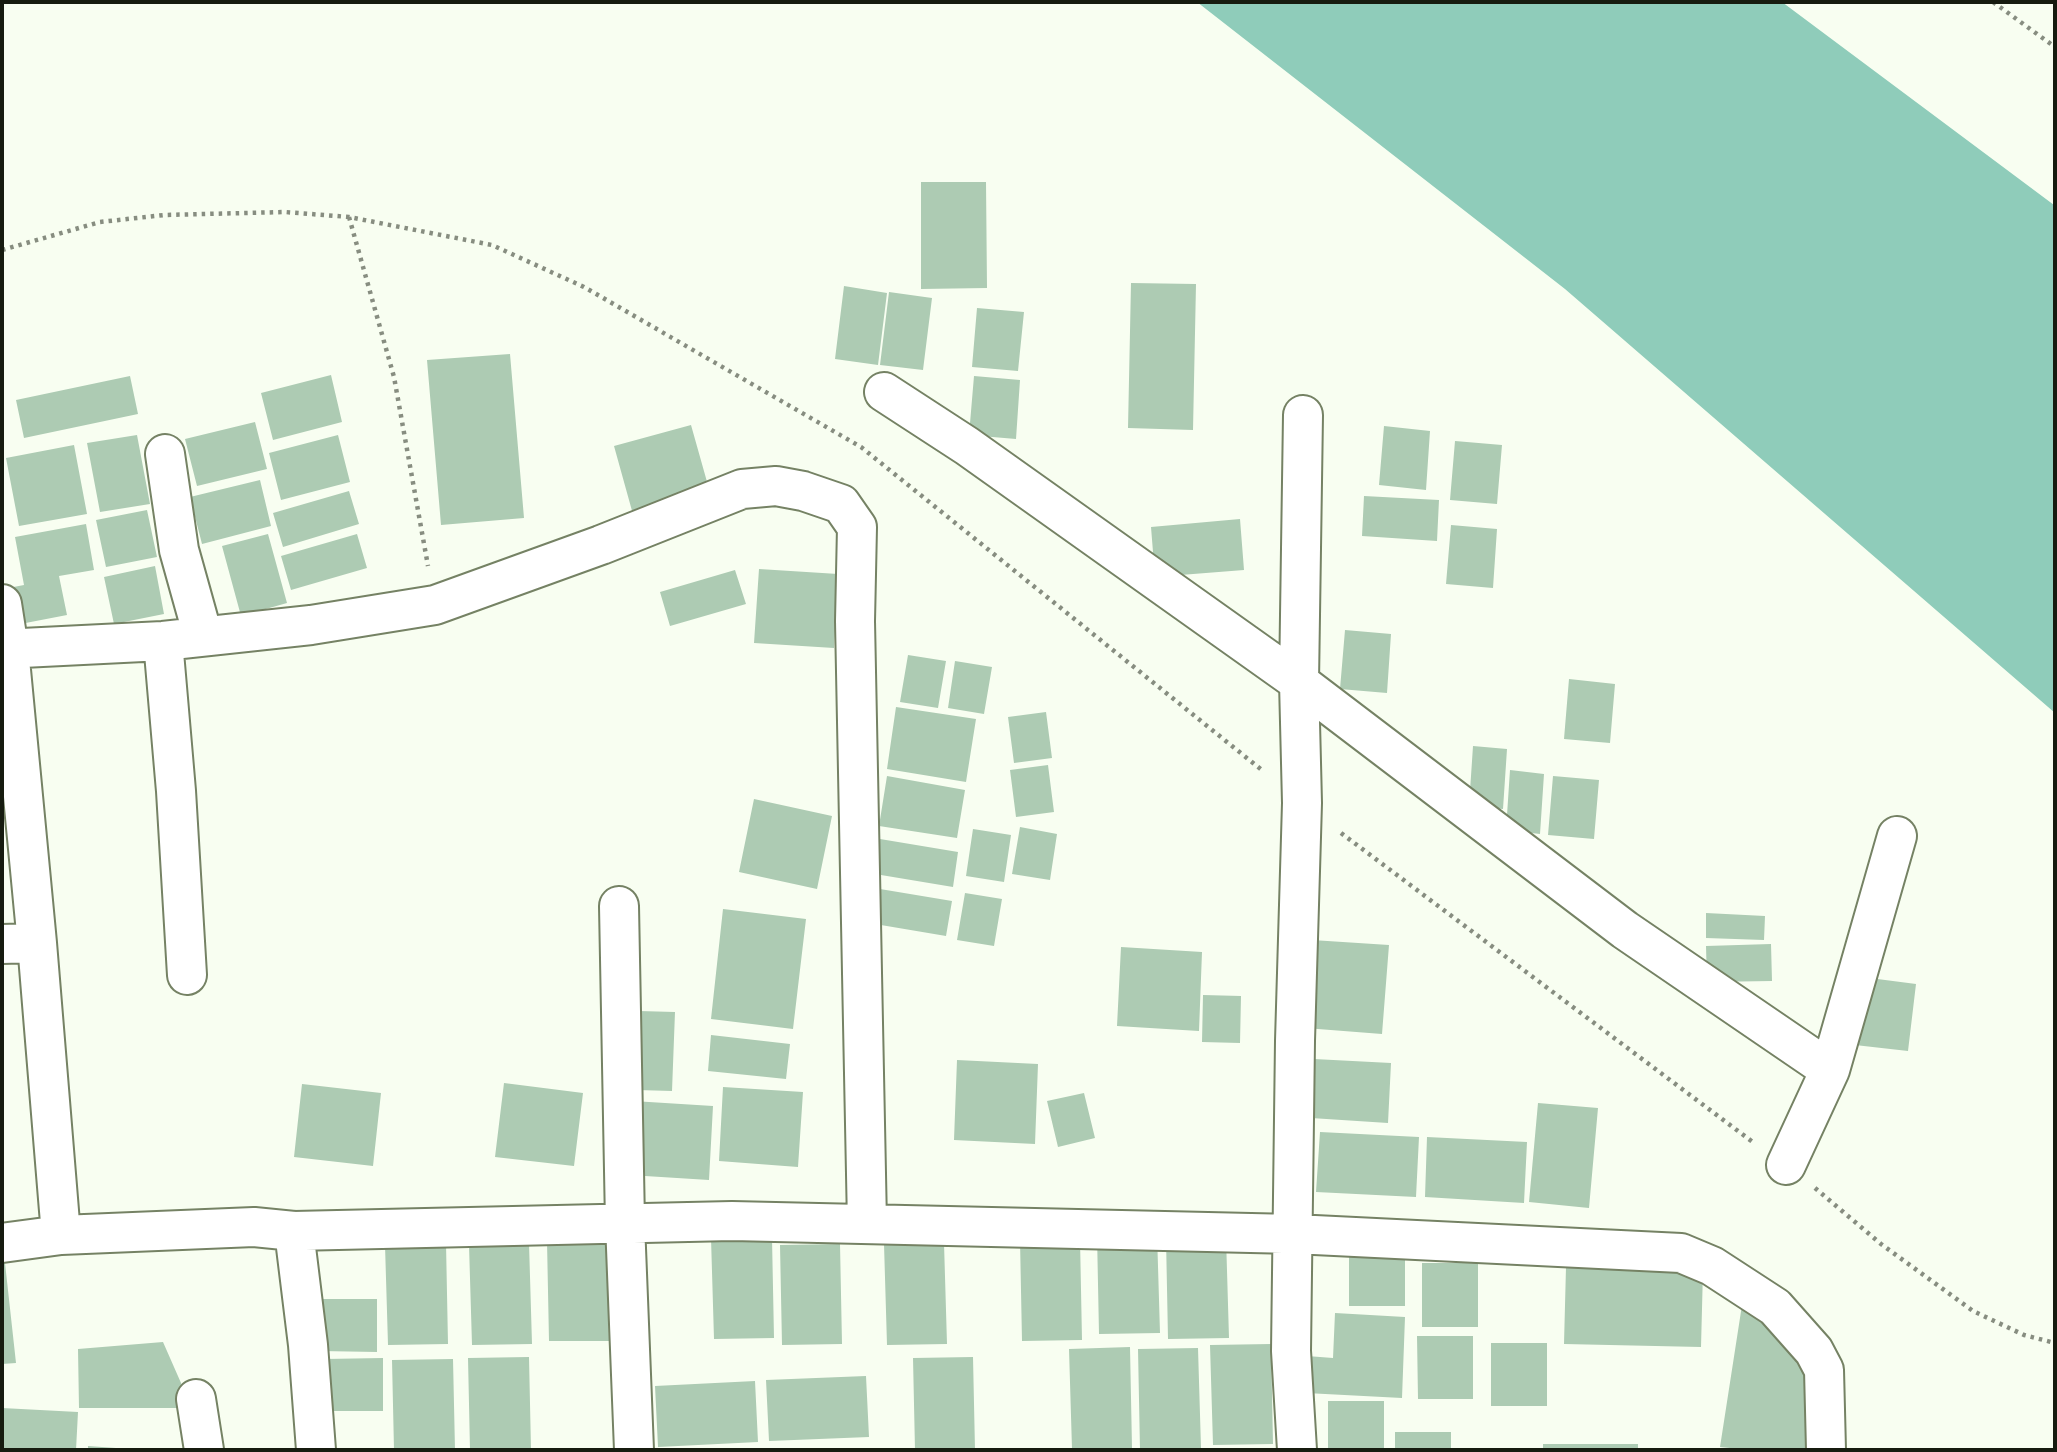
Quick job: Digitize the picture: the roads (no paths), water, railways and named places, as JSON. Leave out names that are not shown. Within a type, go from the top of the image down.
[{"type":"street","points":[[884,392],[967,446],[1299,682],[1625,930],[1830,1070]]},
{"type":"street","points":[[1297,1450],[1291,1351],[1302,803],[1299,682],[1303,415]]},
{"type":"street","points":[[165,454],[179,550],[203,636]]},
{"type":"street","points":[[5,649],[163,641],[311,625],[435,605],[601,545],[742,489],[776,486],[803,491],[841,504],[857,527],[855,621],[867,1224]]},
{"type":"street","points":[[2,604],[19,944],[61,1235]]},
{"type":"street","points":[[163,641],[176,791],[187,975]]},
{"type":"street","points":[[1786,1165],[1830,1070],[1897,836]]},
{"type":"street","points":[[619,906],[625,1223],[634,1450]]},
{"type":"street","points":[[2,1243],[61,1235],[254,1227],[294,1231],[732,1221],[1294,1234],[1681,1254],[1693,1256],[1712,1266],[1775,1307],[1814,1351],[1824,1370],[1826,1450]]},
{"type":"street","points":[[294,1231],[308,1345],[316,1450]]},
{"type":"street","points":[[196,1399],[204,1450]]},
{"type":"water","points":[[1197,2],[1782,2],[2054,205],[2055,713],[1565,289]]}]
